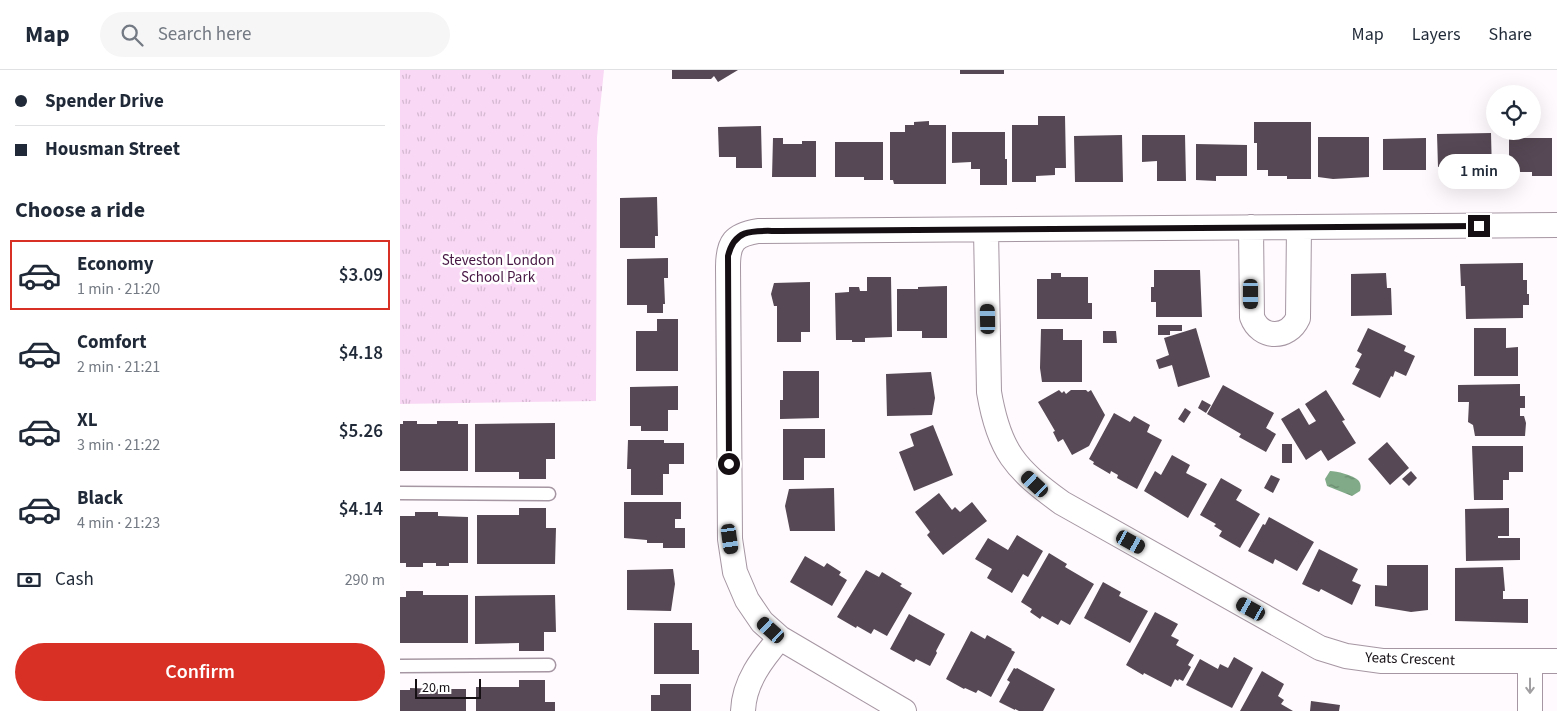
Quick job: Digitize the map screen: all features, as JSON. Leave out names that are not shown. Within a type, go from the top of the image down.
[{"type":"street","points":[[904,711],[780,638],[762,622],[747,600],[735,572],[730,539],[728,266],[730,246],[737,236],[758,231],[1557,225]]},
{"type":"street","points":[[1251,227],[1252,317],[1254,323],[1262,331],[1275,333],[1287,332],[1296,324],[1298,318],[1299,227]]},
{"type":"street","name":"Yeats Crescent","points":[[986,230],[989,392],[994,417],[1001,437],[1020,470],[1035,484],[1062,503],[1320,648],[1346,656],[1382,661],[1557,661]]},
{"type":"street","points":[[743,711],[748,684],[765,656],[780,638]]},
{"type":"street","points":[[1530,660],[1530,711]]},
{"type":"lane","points":[[400,493],[549,494]]},
{"type":"lane","points":[[400,666],[549,665]]},
{"type":"green space","name":"Steveston London School Park","points":[[400,70],[604,70],[597,137],[596,401],[400,404]]},
{"type":"water","points":[[1330,471],[1358,480],[1361,487],[1360,491],[1352,496],[1327,486],[1325,479]]},
{"type":"building","points":[[672,70],[738,70],[718,82],[714,76],[711,79],[672,79]]},
{"type":"building","points":[[960,70],[1004,70],[1004,74],[960,74]]},
{"type":"building","points":[[1038,116],[1065,116],[1066,168],[1055,168],[1055,175],[1036,176],[1036,182],[1012,182],[1012,125],[1038,125]]},
{"type":"building","points":[[929,121],[929,125],[946,125],[946,184],[894,184],[893,180],[890,180],[890,132],[905,132],[905,125]]},
{"type":"building","points":[[1254,122],[1311,122],[1311,179],[1287,179],[1287,176],[1268,176],[1268,170],[1257,170],[1257,143],[1254,143]]},
{"type":"building","points":[[761,126],[762,168],[736,168],[736,157],[719,157],[718,127]]},
{"type":"building","points":[[952,132],[1005,132],[1007,185],[980,185],[980,169],[971,169],[971,162],[952,163]]},
{"type":"building","points":[[1486,133],[1486,140],[1491,140],[1492,174],[1467,174],[1467,167],[1438,167],[1437,134]]},
{"type":"building","points":[[1122,135],[1123,182],[1075,182],[1074,136]]},
{"type":"building","points":[[1142,135],[1185,135],[1186,181],[1157,181],[1157,161],[1142,162]]},
{"type":"building","points":[[1318,137],[1369,137],[1369,177],[1333,179],[1318,177]]},
{"type":"building","points":[[773,138],[783,138],[783,144],[802,144],[802,141],[816,141],[816,177],[772,177]]},
{"type":"building","points":[[1426,138],[1426,170],[1383,170],[1383,139]]},
{"type":"building","points":[[1552,138],[1552,176],[1532,176],[1532,172],[1509,172],[1509,140]]},
{"type":"building","points":[[835,142],[883,142],[883,180],[864,180],[864,177],[835,177]]},
{"type":"building","points":[[1196,144],[1247,145],[1247,176],[1216,176],[1216,181],[1196,180]]},
{"type":"building","points":[[657,197],[658,236],[655,236],[655,248],[620,248],[620,198]]},
{"type":"building","points":[[668,258],[668,278],[664,278],[665,304],[663,304],[663,313],[647,313],[647,305],[627,305],[627,259]]},
{"type":"building","points":[[1523,263],[1523,280],[1527,280],[1529,305],[1523,305],[1523,318],[1466,319],[1465,286],[1461,286],[1460,264]]},
{"type":"building","points":[[1154,270],[1200,270],[1202,317],[1156,317],[1156,302],[1151,302],[1151,287],[1154,287]]},
{"type":"building","points":[[1051,273],[1061,273],[1061,277],[1088,277],[1088,303],[1092,303],[1092,319],[1037,319],[1037,279],[1051,279]]},
{"type":"building","points":[[1386,273],[1387,288],[1391,288],[1392,315],[1351,316],[1351,274]]},
{"type":"building","points":[[867,277],[891,277],[892,337],[865,338],[865,342],[836,340],[835,293],[849,292],[849,287],[859,287],[860,291],[867,291]]},
{"type":"building","points":[[810,282],[810,332],[801,332],[801,342],[777,342],[777,306],[774,306],[771,294],[774,283]]},
{"type":"building","points":[[947,286],[947,338],[922,338],[922,331],[897,331],[897,289]]},
{"type":"building","points":[[657,319],[678,319],[678,371],[636,371],[636,331],[657,331]]},
{"type":"building","points":[[1158,325],[1182,325],[1182,331],[1170,331],[1170,335],[1158,335]]},
{"type":"building","points":[[1196,328],[1210,377],[1178,387],[1172,365],[1159,369],[1156,360],[1169,355],[1164,338]]},
{"type":"building","points":[[1368,328],[1406,346],[1404,351],[1415,356],[1406,376],[1395,371],[1380,398],[1352,384],[1360,369],[1355,367],[1362,354],[1357,351]]},
{"type":"building","points":[[1474,328],[1506,328],[1506,348],[1518,347],[1518,376],[1474,376]]},
{"type":"building","points":[[1041,329],[1063,329],[1063,340],[1082,340],[1082,382],[1042,382],[1040,368]]},
{"type":"building","points":[[1103,331],[1116,331],[1117,343],[1103,343]]},
{"type":"building","points":[[783,371],[819,371],[819,418],[780,419],[780,400],[783,400]]},
{"type":"building","points":[[931,372],[935,398],[932,415],[887,416],[886,374]]},
{"type":"building","points":[[1520,384],[1520,396],[1525,396],[1525,408],[1520,408],[1520,416],[1524,416],[1526,423],[1525,436],[1475,436],[1473,425],[1468,422],[1469,402],[1458,402],[1458,385]]},
{"type":"building","points":[[1223,385],[1274,413],[1266,428],[1276,434],[1266,452],[1239,437],[1241,434],[1207,414]]},
{"type":"building","points":[[678,386],[678,410],[668,410],[668,431],[641,431],[641,426],[630,426],[630,387]]},
{"type":"building","points":[[1059,390],[1062,393],[1064,391],[1066,394],[1071,390],[1086,390],[1088,392],[1091,390],[1105,415],[1089,446],[1072,455],[1063,439],[1058,442],[1053,432],[1055,431],[1038,402]]},
{"type":"building","points":[[1326,390],[1345,420],[1342,421],[1356,443],[1328,461],[1321,450],[1306,460],[1281,419],[1299,408],[1309,425],[1316,421],[1305,404]]},
{"type":"building","points":[[1202,400],[1211,405],[1206,413],[1198,408]]},
{"type":"building","points":[[1185,408],[1191,412],[1184,423],[1178,419]]},
{"type":"building","points":[[1114,413],[1130,422],[1134,416],[1150,425],[1147,432],[1162,440],[1137,489],[1117,478],[1118,475],[1111,471],[1110,474],[1093,464],[1094,462],[1089,459]]},
{"type":"building","points":[[403,421],[417,421],[417,424],[437,424],[437,421],[458,421],[458,424],[468,424],[468,471],[400,471],[400,424],[403,424]]},
{"type":"building","points":[[555,423],[555,459],[546,459],[546,479],[519,479],[519,472],[475,472],[475,424]]},
{"type":"building","points":[[933,425],[953,475],[914,491],[899,452],[914,446],[910,434]]},
{"type":"building","points":[[783,429],[825,429],[825,458],[804,458],[804,480],[783,480]]},
{"type":"building","points":[[628,440],[664,440],[664,443],[684,443],[684,464],[669,464],[669,474],[663,474],[663,495],[631,495],[631,469],[627,469]]},
{"type":"building","points":[[1387,442],[1409,468],[1390,485],[1368,459]]},
{"type":"building","points":[[1282,444],[1292,444],[1292,463],[1282,463]]},
{"type":"building","points":[[1472,446],[1523,446],[1523,472],[1509,472],[1509,480],[1503,480],[1503,500],[1474,500]]},
{"type":"building","points":[[1172,455],[1190,465],[1186,473],[1207,484],[1188,518],[1144,491],[1155,471],[1161,475]]},
{"type":"building","points":[[1411,471],[1417,478],[1409,486],[1402,479]]},
{"type":"building","points":[[1271,475],[1280,479],[1273,493],[1264,488]]},
{"type":"building","points":[[1221,478],[1242,490],[1236,500],[1260,514],[1240,548],[1219,536],[1222,531],[1214,526],[1216,524],[1200,515]]},
{"type":"building","points":[[834,488],[835,531],[790,531],[785,506],[789,489]]},
{"type":"building","points":[[939,493],[952,510],[955,507],[960,512],[972,502],[987,521],[943,555],[927,535],[930,532],[915,512]]},
{"type":"building","points":[[624,502],[681,502],[681,519],[675,519],[675,528],[685,528],[685,548],[663,548],[663,543],[647,543],[647,540],[624,538]]},
{"type":"building","points":[[519,508],[546,508],[546,528],[556,528],[555,564],[477,564],[477,515],[519,515]]},
{"type":"building","points":[[1509,508],[1509,536],[1498,536],[1498,538],[1520,538],[1520,560],[1466,561],[1465,509]]},
{"type":"building","points":[[415,512],[438,512],[438,516],[468,517],[468,563],[449,563],[449,566],[436,566],[436,563],[423,563],[423,567],[406,567],[406,563],[400,563],[400,516],[415,516]]},
{"type":"building","points":[[1269,517],[1314,542],[1297,571],[1275,559],[1273,564],[1248,551]]},
{"type":"building","points":[[1017,535],[1043,551],[1028,577],[1023,574],[1012,593],[987,578],[992,569],[975,559],[988,538],[1008,550]]},
{"type":"building","points":[[1319,549],[1358,569],[1352,581],[1361,585],[1352,605],[1321,589],[1319,592],[1302,584]]},
{"type":"building","points":[[1049,553],[1067,564],[1065,567],[1094,584],[1070,625],[1061,620],[1058,625],[1042,616],[1040,619],[1030,612],[1032,609],[1021,602]]},
{"type":"building","points":[[805,556],[824,567],[827,563],[841,572],[839,575],[847,580],[832,606],[790,582]]},
{"type":"building","points":[[1387,565],[1428,565],[1428,610],[1411,612],[1375,606],[1375,585],[1387,586]]},
{"type":"building","points":[[1503,567],[1505,591],[1503,591],[1503,599],[1528,599],[1528,623],[1455,621],[1455,568]]},
{"type":"building","points":[[673,569],[675,584],[671,611],[627,610],[627,570]]},
{"type":"building","points":[[866,570],[879,577],[882,572],[902,584],[900,586],[912,593],[887,636],[874,629],[871,634],[837,617]]},
{"type":"building","points":[[1103,582],[1121,592],[1119,596],[1148,611],[1130,643],[1084,618]]},
{"type":"building","points":[[406,591],[423,591],[423,595],[468,595],[468,643],[400,643],[400,597],[406,597]]},
{"type":"building","points":[[555,595],[556,632],[544,632],[544,651],[519,651],[519,643],[475,644],[475,596]]},
{"type":"building","points":[[1155,612],[1178,624],[1171,636],[1179,640],[1176,645],[1194,655],[1188,665],[1191,667],[1183,681],[1175,679],[1171,687],[1144,673],[1143,675],[1126,665]]},
{"type":"building","points":[[909,614],[945,634],[930,666],[916,659],[914,662],[890,649]]},
{"type":"building","points":[[654,623],[692,623],[692,650],[699,650],[699,674],[654,674]]},
{"type":"building","points":[[971,631],[985,639],[987,635],[1015,652],[991,697],[978,690],[976,693],[964,689],[946,679]]},
{"type":"building","points":[[1234,657],[1253,668],[1232,708],[1186,685],[1200,659],[1218,669],[1220,664],[1228,668]]},
{"type":"building","points":[[1014,668],[1055,689],[1043,711],[1019,711],[999,702],[1010,682],[1007,680]]},
{"type":"building","points":[[1262,671],[1284,684],[1278,696],[1284,700],[1281,704],[1293,711],[1240,711]]},
{"type":"building","points":[[519,680],[545,680],[545,702],[555,702],[555,711],[476,711],[476,687],[519,687]]},
{"type":"building","points":[[660,684],[691,684],[691,711],[651,711],[651,695],[660,695]]},
{"type":"building","points":[[410,688],[438,689],[438,691],[449,692],[449,689],[466,689],[466,711],[400,711],[400,690],[410,690]]},
{"type":"building","points":[[1311,701],[1340,705],[1339,711],[1310,711]]},
{"type":"route","points":[[729,464],[728,256],[730,246],[737,236],[746,233],[758,231],[1479,226]]}]
